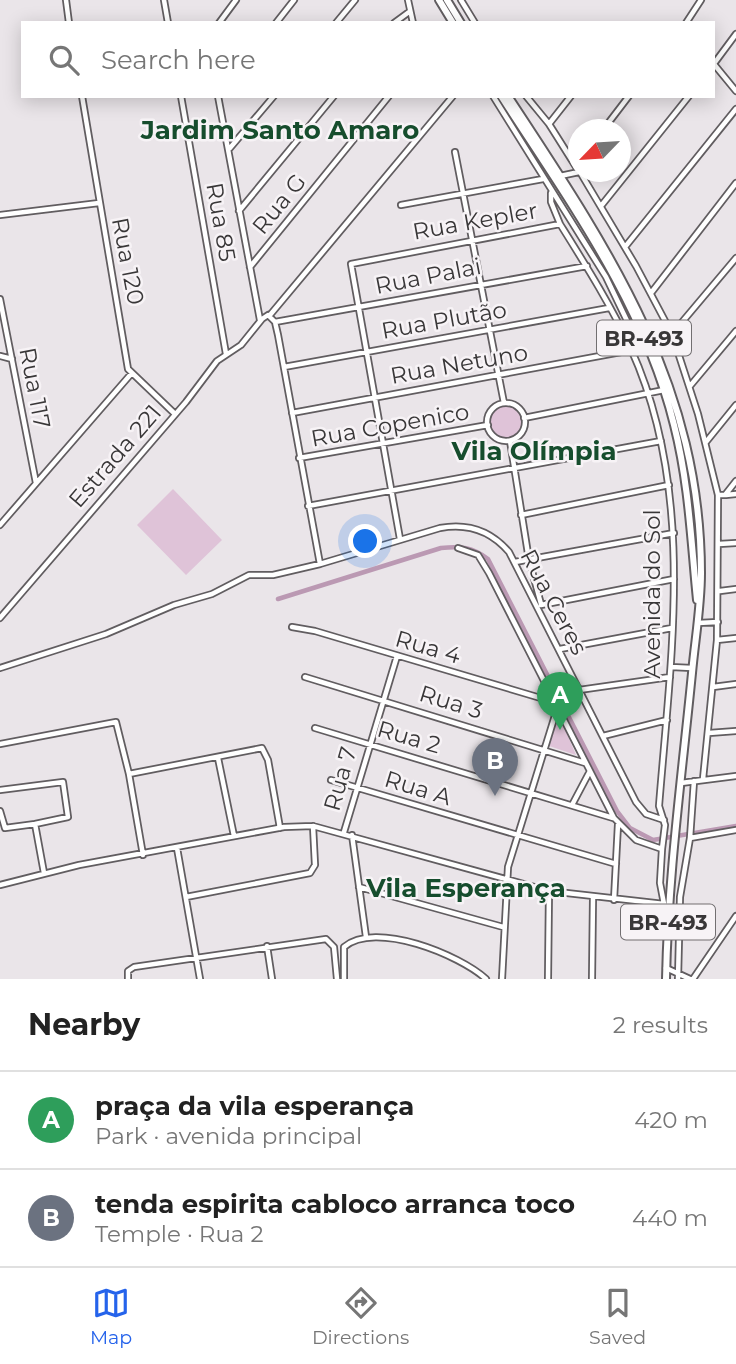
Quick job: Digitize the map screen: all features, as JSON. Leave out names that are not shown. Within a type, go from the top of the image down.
[{"type":"highway","points":[[439,0],[450,20]]},
{"type":"highway","points":[[447,0],[460,21]]},
{"type":"highway","name":"BR-493","points":[[502,98],[618,282],[664,390],[686,479],[698,612]]},
{"type":"highway","name":"BR-493","points":[[509,98],[624,280],[645,323],[670,388],[686,446],[696,506],[701,574],[676,806],[666,979]]},
{"type":"street","points":[[65,0],[69,21]]},
{"type":"street","points":[[164,0],[168,21]]},
{"type":"street","points":[[220,21],[236,0]]},
{"type":"street","points":[[278,21],[294,0]]},
{"type":"street","points":[[338,21],[355,0]]},
{"type":"street","points":[[408,0],[412,21]]},
{"type":"street","points":[[461,0],[474,21]]},
{"type":"street","points":[[687,21],[701,0]]},
{"type":"street","points":[[397,21],[409,12]]},
{"type":"street","points":[[715,63],[736,34]]},
{"type":"street","points":[[715,65],[736,91]]},
{"type":"street","name":"Rua 120","points":[[82,98],[131,374]]},
{"type":"street","name":"Rua 85","points":[[181,98],[226,354]]},
{"type":"street","points":[[218,98],[230,148],[260,321],[270,315],[451,98]]},
{"type":"street","points":[[230,148],[272,98]]},
{"type":"street","points":[[239,211],[332,98]]},
{"type":"street","name":"Rua G","points":[[250,268],[387,98]]},
{"type":"street","points":[[494,98],[621,304],[631,331],[632,350]]},
{"type":"street","points":[[528,98],[568,153]]},
{"type":"street","points":[[549,124],[569,98]]},
{"type":"street","points":[[611,119],[627,98]]},
{"type":"street","points":[[601,206],[687,98]]},
{"type":"street","points":[[625,247],[736,109]]},
{"type":"street","points":[[455,152],[496,376],[504,403]]},
{"type":"street","points":[[559,177],[568,173]]},
{"type":"street","points":[[401,205],[544,179]]},
{"type":"street","points":[[586,182],[672,334],[690,387],[718,495],[718,622],[703,779]]},
{"type":"street","points":[[651,293],[736,183]]},
{"type":"street","name":"Rua Kepler","points":[[358,307],[350,267],[353,263],[560,224],[551,202],[552,192]]},
{"type":"street","points":[[0,215],[100,203]]},
{"type":"street","name":"Avenida do Sol","points":[[560,224],[587,266],[632,350],[661,441],[669,485],[674,533],[674,579],[671,667],[659,806],[664,823],[660,883],[664,904]]},
{"type":"street","points":[[672,334],[736,258]]},
{"type":"street","name":"Rua Palai","points":[[275,321],[587,266]]},
{"type":"street","name":"Rua 117","points":[[0,299],[36,484]]},
{"type":"street","points":[[358,307],[400,539]]},
{"type":"street","name":"Rua Plutão","points":[[284,367],[609,308]]},
{"type":"street","name":"Rua Copenico","points":[[270,315],[275,321],[320,564]]},
{"type":"street","name":"Estrada 221","points":[[0,618],[226,354],[244,342],[260,321]]},
{"type":"street","points":[[690,387],[736,331]]},
{"type":"street","name":"Rua Netuno","points":[[292,413],[632,350]]},
{"type":"street","points":[[0,356],[12,359]]},
{"type":"street","points":[[0,525],[131,374],[175,414]]},
{"type":"street","points":[[524,418],[646,396],[664,390]]},
{"type":"street","points":[[504,403],[517,407],[524,418],[522,432],[510,441],[497,438],[488,425],[490,412],[504,403]]},
{"type":"street","points":[[705,443],[736,405]]},
{"type":"street","name":"Rua Copenico","points":[[299,458],[488,425]]},
{"type":"street","points":[[510,441],[529,559],[540,605],[674,579]]},
{"type":"street","points":[[309,506],[661,441]]},
{"type":"street","points":[[725,495],[736,481]]},
{"type":"street","points":[[521,515],[669,485]]},
{"type":"street","points":[[718,495],[736,494]]},
{"type":"street","name":"Rua Ceres","points":[[0,668],[106,634],[254,575],[273,575],[320,564],[449,526],[468,527],[496,538],[515,562],[540,605],[579,690],[639,807],[646,814],[664,823]]},
{"type":"street","points":[[515,562],[674,533]]},
{"type":"street","points":[[719,544],[736,543]]},
{"type":"street","points":[[458,548],[470,550],[482,559],[618,824],[636,840],[662,849]]},
{"type":"street","points":[[719,591],[736,589]]},
{"type":"street","points":[[697,623],[718,622]]},
{"type":"street","name":"Rua 4","points":[[292,627],[555,702]]},
{"type":"street","points":[[559,649],[672,628]]},
{"type":"street","points":[[717,640],[736,638]]},
{"type":"street","name":"Rua 7","points":[[344,832],[355,787],[397,656]]},
{"type":"street","points":[[671,667],[692,668]]},
{"type":"street","name":"Rua 3","points":[[305,677],[545,748],[586,763]]},
{"type":"street","points":[[579,690],[670,677]]},
{"type":"street","points":[[713,687],[736,684]]},
{"type":"street","points":[[502,979],[506,881],[517,835],[558,709]]},
{"type":"street","points":[[603,736],[667,720]]},
{"type":"street","points":[[0,744],[116,722],[129,774],[142,855]]},
{"type":"street","name":"Rua 2","points":[[315,728],[614,818]]},
{"type":"street","points":[[709,733],[736,731]]},
{"type":"street","points":[[129,774],[255,748],[264,750],[280,828]]},
{"type":"street","points":[[218,757],[234,836]]},
{"type":"street","points":[[572,805],[590,771]]},
{"type":"street","points":[[680,783],[736,776]]},
{"type":"street","name":"Rua A","points":[[331,780],[616,864]]},
{"type":"street","points":[[0,790],[62,781],[68,817],[5,828],[0,811]]},
{"type":"street","points":[[678,976],[680,897],[690,836],[694,781]]},
{"type":"street","points":[[35,824],[44,873]]},
{"type":"street","points":[[614,900],[618,824]]},
{"type":"street","points":[[186,897],[310,873],[315,862],[313,826]]},
{"type":"street","points":[[0,885],[44,873],[234,836],[280,828],[313,826],[344,832],[506,881],[593,898],[664,904],[669,911]]},
{"type":"street","points":[[690,836],[736,830]]},
{"type":"street","points":[[352,835],[366,937]]},
{"type":"street","points":[[177,848],[200,979]]},
{"type":"street","points":[[359,887],[503,927]]},
{"type":"street","points":[[548,979],[549,891]]},
{"type":"street","points":[[592,979],[593,898]]},
{"type":"street","points":[[666,968],[678,976],[692,979],[736,916]]},
{"type":"street","points":[[344,979],[343,949],[349,943],[366,937],[394,939],[454,957],[486,979]]},
{"type":"street","points":[[128,979],[128,972],[132,968],[328,939],[334,947],[337,979]]},
{"type":"street","points":[[267,946],[272,979]]},
{"type":"shaded area","points":[[506,406],[517,411],[522,422],[517,433],[506,438],[495,433],[490,422],[495,411]]},
{"type":"shaded area","points":[[173,489],[222,540],[186,575],[137,525]]},
{"type":"shaded area","points":[[559,715],[576,755],[549,746]]},
{"type":"waterway","points":[[278,599],[441,548],[460,547],[477,552],[488,559],[617,811],[630,828],[653,840],[736,826]]},
{"type":"place","name":"praça da vila esperança","points":[[560,730]]},
{"type":"place","name":"tenda espirita cabloco arranca toco","points":[[495,796]]},
{"type":"district","name":"Jardim Santo Amaro","points":[[280,130]]},
{"type":"district","name":"Vila Olímpia","points":[[534,451]]},
{"type":"district","name":"Vila Esperança","points":[[466,888]]}]
